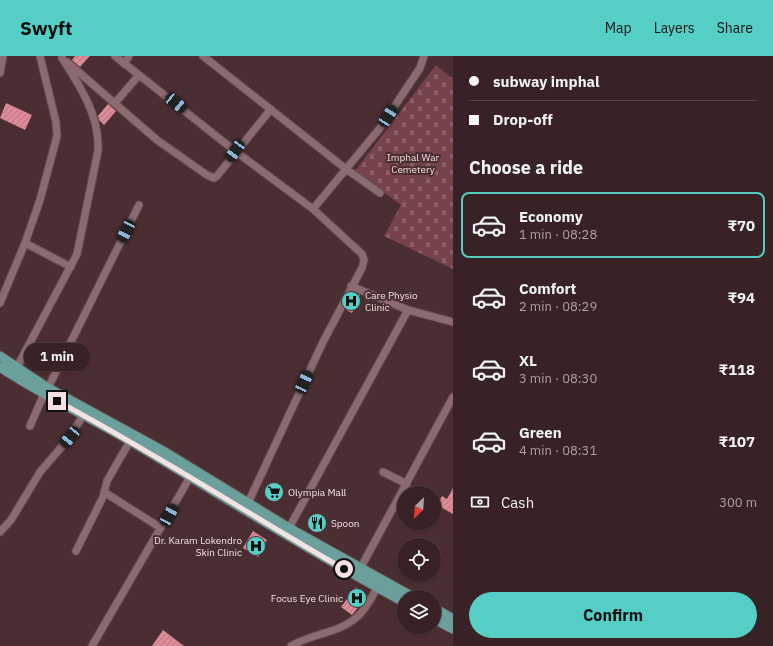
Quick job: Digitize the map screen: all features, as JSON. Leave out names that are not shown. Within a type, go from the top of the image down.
[{"type":"main road","points":[[0,356],[17,367],[46,391]]},
{"type":"main road","points":[[0,367],[85,412],[213,486],[248,503],[360,569],[400,590]]},
{"type":"main road","points":[[85,412],[190,477],[213,486],[285,536],[397,598]]},
{"type":"main road","points":[[441,612],[453,619]]},
{"type":"main road","points":[[441,623],[453,629]]},
{"type":"street","points":[[0,73],[4,56]]},
{"type":"street","points":[[0,303],[25,243],[40,200],[56,136],[56,122],[40,56]]},
{"type":"street","points":[[115,56],[235,151],[313,209],[362,254],[364,260],[362,268],[351,286],[248,503]]},
{"type":"street","points":[[124,64],[129,56]]},
{"type":"street","points":[[203,56],[380,194]]},
{"type":"street","points":[[313,209],[380,128],[420,68],[424,56]]},
{"type":"street","points":[[61,57],[157,140],[210,177],[217,176],[235,151],[270,109]]},
{"type":"street","points":[[17,367],[70,267],[81,238],[98,142],[87,98],[61,57]]},
{"type":"street","points":[[115,103],[139,75]]},
{"type":"street","points":[[30,426],[139,205]]},
{"type":"street","points":[[25,243],[70,267]]},
{"type":"street","points":[[351,286],[408,310],[453,322]]},
{"type":"street","points":[[289,528],[408,310]]},
{"type":"street","points":[[360,569],[453,397]]},
{"type":"street","points":[[0,532],[11,520],[40,472],[70,437],[85,412]]},
{"type":"street","points":[[76,551],[104,492],[107,481],[130,441]]},
{"type":"street","points":[[383,472],[407,484]]},
{"type":"street","points":[[92,646],[162,528],[190,477]]},
{"type":"street","points":[[104,492],[162,528]]},
{"type":"street","points":[[291,646],[309,637],[345,627],[359,616],[378,588]]},
{"type":"green space","name":"Imphal War Cemetery","points":[[436,65],[453,79],[453,269],[384,236],[401,205],[355,171]]},
{"type":"building","points":[[75,56],[90,56],[80,67],[72,60]]},
{"type":"building","points":[[6,103],[32,115],[25,130],[0,118]]},
{"type":"building","points":[[108,104],[116,111],[104,125],[99,120],[98,116]]},
{"type":"building","points":[[354,293],[360,295],[352,313],[346,310]]},
{"type":"building","points":[[453,488],[453,514],[441,507],[442,496],[447,499]]},
{"type":"building","points":[[253,531],[267,540],[258,557],[243,548]]},
{"type":"building","points":[[356,587],[367,596],[352,615],[341,607]]},
{"type":"building","points":[[163,630],[184,646],[152,646]]},
{"type":"place","name":"Care Physio Clinic","points":[[351,301]]},
{"type":"place","name":"Olympia Mall","points":[[274,492]]},
{"type":"place","name":"Spoon","points":[[317,523]]},
{"type":"place","name":"Dr. Karam Lokendro Skin Clinic","points":[[256,546]]},
{"type":"place","name":"Focus Eye Clinic","points":[[357,598]]},
{"type":"route","points":[[57,401],[130,441],[285,536],[344,569]]}]
